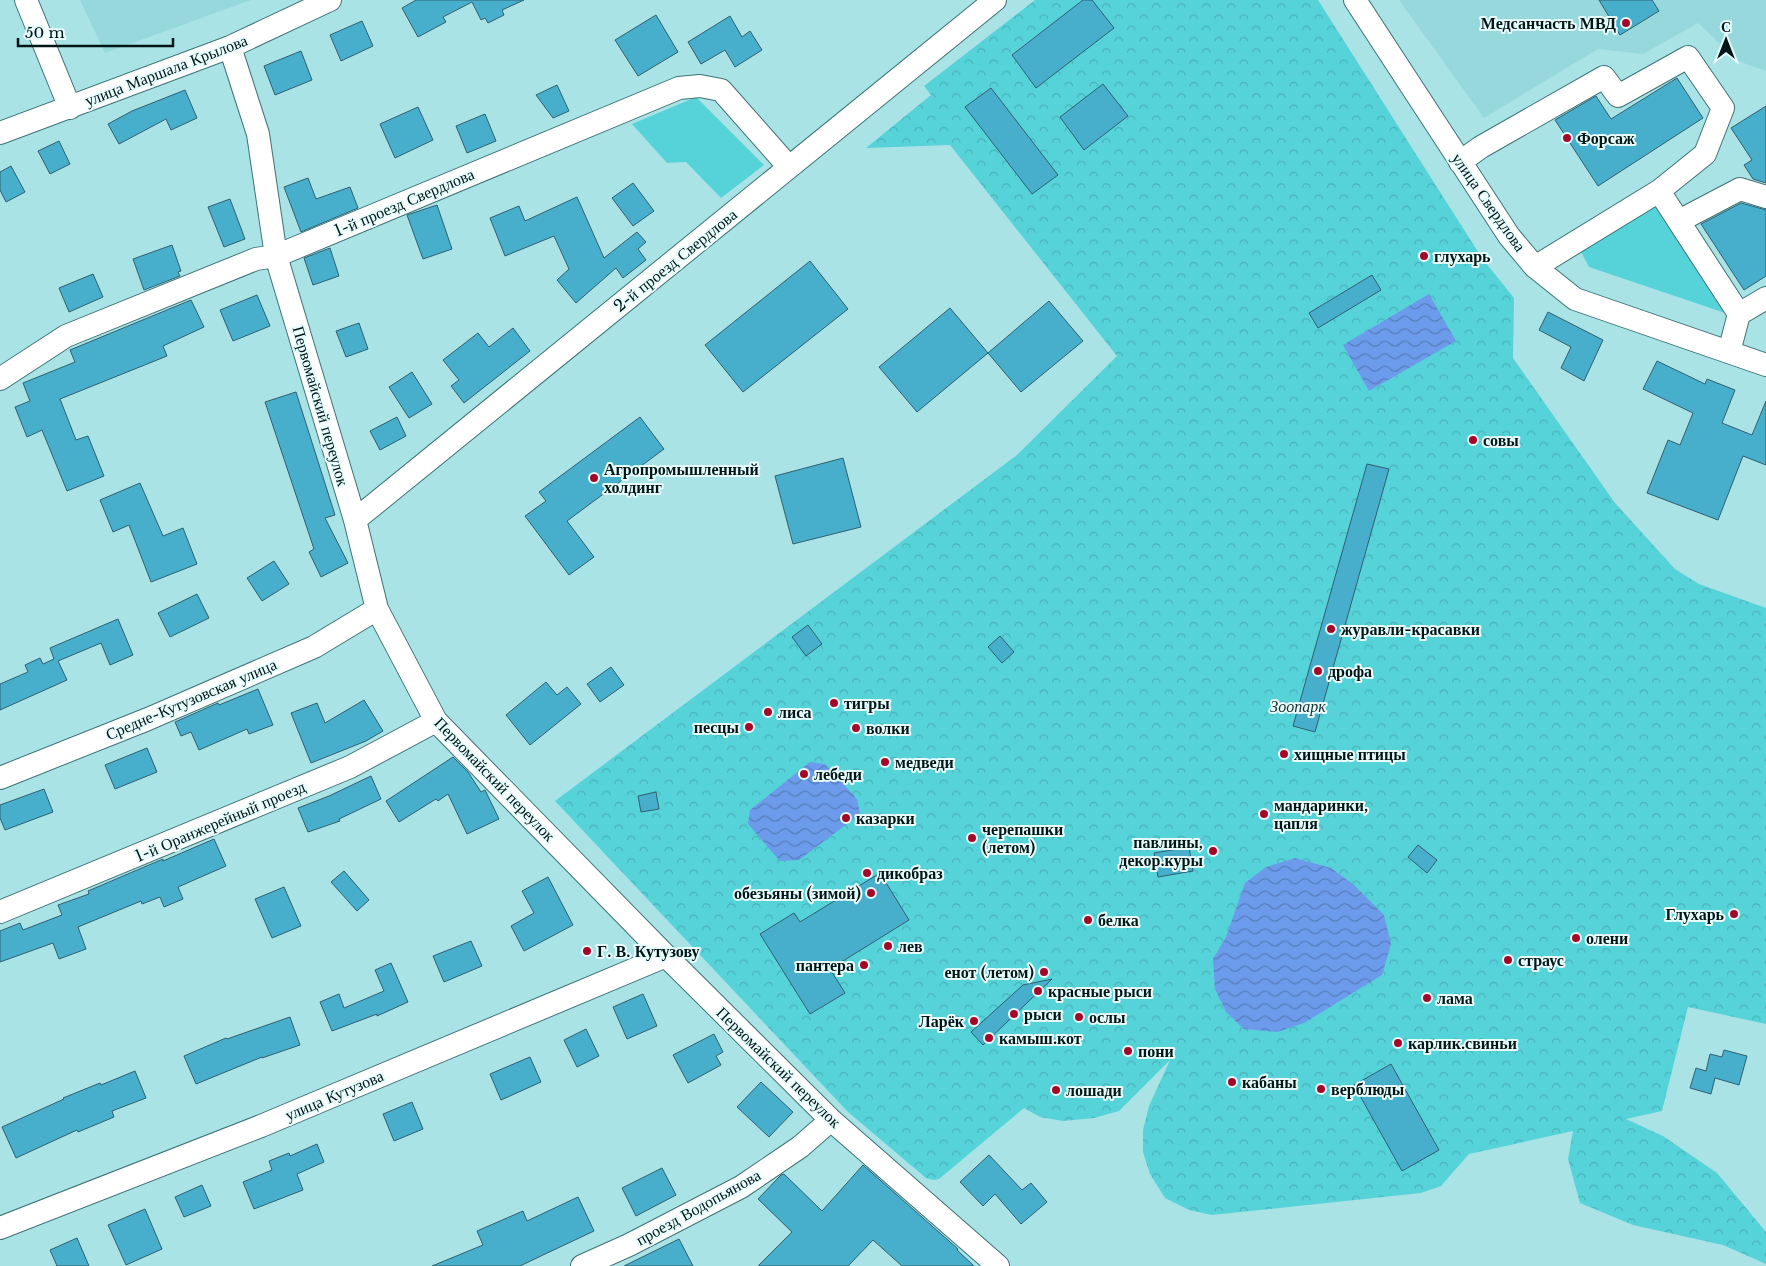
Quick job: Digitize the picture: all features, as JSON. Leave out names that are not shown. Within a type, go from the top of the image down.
[{"type":"street","points":[[26,0],[70,108]]},
{"type":"street","name":"улица Маршала Крылова","points":[[0,133],[230,47],[330,0]]},
{"type":"street","name":"2-й проезд Свердлова","points":[[355,520],[995,0]]},
{"type":"street","name":"улица Свердлова","points":[[1355,0],[1509,236],[1535,267],[1576,299],[1766,365]]},
{"type":"street","name":"Первомайский переулок","points":[[230,47],[258,134],[276,256],[355,520],[377,609],[436,720],[666,956],[831,1120],[998,1266]]},
{"type":"street","points":[[1460,162],[1481,147],[1604,77],[1618,96],[1688,56],[1723,108],[1705,154],[1659,191],[1535,267]]},
{"type":"street","name":"1-й проезд Свердлова","points":[[0,379],[66,336],[256,259],[276,256],[679,88],[700,86],[721,90],[790,167]]},
{"type":"street","points":[[1679,221],[1740,188],[1766,197]]},
{"type":"street","points":[[1659,191],[1739,314]]},
{"type":"street","points":[[1729,352],[1739,314],[1766,298]]},
{"type":"street","name":"Средне-Кутузовская улица","points":[[0,778],[148,719],[314,647],[377,609]]},
{"type":"street","name":"1-й Оранжерейный проезд","points":[[0,912],[350,767],[436,720]]},
{"type":"street","name":"улица Кутузова","points":[[0,1228],[261,1126],[666,956]]},
{"type":"street","name":"проезд Водопьянова","points":[[582,1266],[630,1245],[741,1187],[800,1148],[831,1120]]},
{"type":"shaded area","points":[[80,0],[251,0],[105,53]]},
{"type":"shaded area","points":[[1399,0],[1766,0],[1766,71],[1738,61],[1698,23],[1643,54],[1598,49],[1484,118]]},
{"type":"green space","name":"Зоопарк","points":[[1035,0],[1318,0],[1482,258],[1514,298],[1513,358],[1615,503],[1675,569],[1699,584],[1766,608],[1766,1024],[1688,1007],[1662,1111],[1626,1119],[1663,1136],[1717,1173],[1766,1232],[1766,1264],[1723,1245],[1633,1225],[1580,1203],[1568,1159],[1573,1131],[1469,1154],[1441,1186],[1421,1193],[1212,1215],[1189,1210],[1165,1198],[1150,1174],[1143,1152],[1143,1130],[1149,1106],[1170,1060],[1119,1111],[1094,1118],[1063,1121],[1040,1117],[1024,1108],[939,1179],[926,1178],[848,1112],[555,801],[1017,455],[1117,356],[950,145],[866,148],[931,95],[924,86]]},
{"type":"green space","points":[[696,97],[764,165],[721,198],[686,162],[667,163],[632,124]]},
{"type":"green space","points":[[1657,200],[1731,315],[1589,267],[1578,246]]},
{"type":"water","points":[[1429,294],[1456,341],[1369,391],[1343,345]]},
{"type":"water","points":[[810,762],[825,764],[857,799],[860,814],[799,860],[780,861],[748,824],[750,810]]},
{"type":"water","points":[[1295,858],[1331,868],[1354,885],[1384,915],[1391,944],[1382,975],[1304,1023],[1277,1032],[1244,1029],[1226,1012],[1215,989],[1213,959],[1226,937],[1245,883],[1266,867]]},
{"type":"building","points":[[416,0],[524,0],[502,10],[504,15],[488,23],[485,18],[481,20],[472,2],[443,17],[446,22],[418,37],[402,8]]},
{"type":"building","points":[[1083,0],[1092,0],[1114,28],[1036,88],[1012,55]]},
{"type":"building","name":"Медсанчасть МВД","points":[[1599,0],[1652,0],[1659,11],[1620,35]]},
{"type":"building","points":[[656,15],[678,52],[638,76],[615,40]]},
{"type":"building","points":[[730,16],[742,37],[750,31],[762,50],[735,67],[725,50],[701,64],[688,42]]},
{"type":"building","points":[[362,21],[373,46],[341,61],[330,35]]},
{"type":"building","points":[[301,51],[312,80],[275,95],[264,66]]},
{"type":"building","points":[[1677,78],[1703,118],[1598,186],[1555,120],[1596,96],[1611,119]]},
{"type":"building","points":[[1103,84],[1128,116],[1084,150],[1060,117]]},
{"type":"building","points":[[557,85],[569,111],[553,118],[536,95]]},
{"type":"building","points":[[991,88],[1058,175],[1032,194],[965,107]]},
{"type":"building","points":[[185,90],[197,118],[171,130],[166,119],[119,144],[108,124],[132,111]]},
{"type":"building","points":[[1766,106],[1766,183],[1753,179],[1744,165],[1752,160],[1731,128]]},
{"type":"building","points":[[418,107],[433,140],[395,158],[380,124]]},
{"type":"building","points":[[485,114],[496,141],[467,153],[456,126]]},
{"type":"building","points":[[59,141],[70,164],[50,174],[38,151]]},
{"type":"building","points":[[11,166],[25,192],[6,202],[0,190],[0,172]]},
{"type":"building","points":[[308,178],[316,199],[350,187],[358,208],[301,232],[284,187]]},
{"type":"building","points":[[633,183],[654,211],[633,226],[612,198]]},
{"type":"building","points":[[577,197],[604,258],[637,232],[646,242],[638,249],[646,260],[623,278],[616,268],[576,303],[557,280],[569,269],[554,236],[505,256],[490,218],[519,206],[525,221]]},
{"type":"building","points":[[230,199],[245,239],[224,247],[208,207]]},
{"type":"building","points":[[1741,203],[1766,210],[1766,276],[1744,290],[1701,224]]},
{"type":"building","points":[[437,205],[452,249],[423,259],[407,215]]},
{"type":"building","points":[[172,245],[181,271],[178,272],[180,276],[144,290],[133,259]]},
{"type":"building","points":[[330,248],[339,276],[313,285],[304,258]]},
{"type":"building","points":[[810,261],[848,309],[743,392],[705,345]]},
{"type":"building","points":[[93,274],[103,297],[69,312],[59,288]]},
{"type":"building","points":[[1372,275],[1381,290],[1318,328],[1309,313]]},
{"type":"building","points":[[257,295],[270,326],[233,341],[220,310]]},
{"type":"building","points":[[191,300],[204,327],[163,346],[167,356],[60,399],[76,440],[88,436],[104,476],[67,491],[42,430],[27,437],[15,407],[30,401],[23,383],[75,362],[70,350]]},
{"type":"building","points":[[1049,301],[1083,341],[1021,392],[988,353]]},
{"type":"building","points":[[950,308],[988,353],[917,412],[879,367]]},
{"type":"building","points":[[1548,312],[1603,340],[1584,381],[1561,368],[1571,347],[1539,330]]},
{"type":"building","points":[[359,323],[368,349],[346,357],[336,331]]},
{"type":"building","points":[[513,328],[530,351],[464,403],[451,386],[459,380],[443,360],[478,333],[489,347]]},
{"type":"building","points":[[1657,361],[1705,384],[1707,379],[1735,390],[1722,423],[1752,435],[1766,401],[1766,465],[1743,456],[1718,520],[1647,493],[1668,440],[1680,445],[1693,413],[1643,389]]},
{"type":"building","points":[[412,372],[432,404],[409,418],[389,387]]},
{"type":"building","points":[[296,392],[335,515],[325,518],[348,563],[321,577],[309,552],[314,549],[265,402]]},
{"type":"building","points":[[397,417],[406,436],[380,450],[370,431]]},
{"type":"building","points":[[640,417],[664,449],[567,521],[594,557],[569,575],[525,516],[546,501],[539,492]]},
{"type":"building","points":[[843,458],[861,527],[793,544],[775,476]]},
{"type":"building","points":[[1367,464],[1389,469],[1315,732],[1293,726]]},
{"type":"building","points":[[140,483],[163,536],[183,528],[197,564],[151,582],[129,525],[113,532],[100,500]]},
{"type":"building","points":[[274,561],[289,584],[262,601],[247,578]]},
{"type":"building","points":[[197,594],[209,618],[170,637],[158,613]]},
{"type":"building","points":[[118,619],[133,655],[110,665],[101,643],[58,661],[67,680],[0,710],[0,684],[28,672],[25,665],[40,658],[43,664],[54,659],[50,648]]},
{"type":"building","points":[[808,625],[822,644],[806,656],[792,637]]},
{"type":"building","points":[[1000,636],[1014,652],[1002,663],[988,647]]},
{"type":"building","points":[[611,667],[624,685],[600,702],[587,684]]},
{"type":"building","points":[[546,682],[557,695],[567,687],[581,704],[530,745],[506,715]]},
{"type":"building","points":[[258,689],[273,725],[249,734],[247,729],[199,750],[191,732],[181,736],[175,722],[218,703],[219,705]]},
{"type":"building","points":[[364,700],[383,731],[366,741],[311,763],[291,713],[317,703],[325,723]]},
{"type":"building","points":[[147,748],[157,772],[115,789],[105,765]]},
{"type":"building","points":[[453,757],[468,772],[481,792],[485,790],[499,819],[467,834],[448,794],[438,801],[436,799],[399,822],[386,801]]},
{"type":"building","points":[[371,776],[381,799],[339,819],[340,821],[308,832],[298,808]]},
{"type":"building","points":[[44,789],[53,812],[5,830],[0,818],[0,805]]},
{"type":"building","points":[[656,792],[659,809],[641,812],[638,796]]},
{"type":"building","points":[[214,839],[226,866],[178,887],[183,899],[164,907],[160,897],[142,904],[141,901],[78,927],[86,949],[59,959],[53,943],[0,962],[0,931],[20,923],[23,930],[62,915],[58,905],[89,894],[88,891]]},
{"type":"building","points":[[1418,845],[1437,860],[1427,873],[1408,857]]},
{"type":"building","points":[[1189,847],[1193,871],[1158,877],[1154,853]]},
{"type":"building","points":[[344,871],[369,900],[357,911],[331,882]]},
{"type":"building","points":[[880,873],[909,920],[830,969],[845,993],[810,1014],[760,934],[794,913],[800,922]]},
{"type":"building","points":[[548,877],[573,925],[524,951],[511,926],[534,913],[522,891]]},
{"type":"building","points":[[284,887],[301,926],[272,938],[255,899]]},
{"type":"building","points":[[471,941],[482,966],[444,982],[433,956]]},
{"type":"building","points":[[391,963],[408,1002],[377,1016],[377,1014],[332,1031],[320,1002],[339,994],[344,1008],[384,991],[375,970]]},
{"type":"building","points":[[1052,979],[983,1045],[971,1032],[1023,985]]},
{"type":"building","points":[[643,994],[657,1026],[627,1039],[613,1007]]},
{"type":"building","points":[[290,1017],[300,1045],[262,1057],[196,1084],[184,1056],[226,1038]]},
{"type":"building","points":[[586,1029],[599,1056],[577,1067],[564,1040]]},
{"type":"building","points":[[714,1034],[723,1052],[716,1056],[721,1065],[688,1083],[673,1055]]},
{"type":"building","points":[[1724,1050],[1747,1056],[1739,1085],[1715,1078],[1711,1094],[1690,1088],[1696,1068],[1706,1071],[1710,1054],[1722,1057]]},
{"type":"building","points":[[530,1057],[541,1082],[501,1100],[490,1074]]},
{"type":"building","points":[[1391,1064],[1439,1150],[1402,1171],[1354,1085]]},
{"type":"building","points":[[135,1071],[146,1098],[112,1111],[114,1117],[78,1132],[77,1130],[16,1158],[2,1127],[63,1098]]},
{"type":"building","points":[[761,1082],[793,1112],[769,1137],[737,1107]]},
{"type":"building","points":[[412,1102],[423,1129],[394,1141],[383,1114]]},
{"type":"building","points":[[317,1144],[324,1162],[297,1174],[303,1190],[254,1209],[243,1182],[272,1170],[269,1161],[289,1153],[290,1156]]},
{"type":"building","points":[[989,1155],[1022,1190],[1031,1183],[1047,1202],[1021,1224],[995,1194],[983,1206],[960,1182]]},
{"type":"building","points":[[863,1165],[958,1249],[974,1266],[902,1266],[873,1240],[848,1266],[758,1266],[792,1232],[758,1199],[781,1175],[784,1174],[822,1211]]},
{"type":"building","points":[[662,1168],[676,1195],[636,1216],[622,1188]]},
{"type":"building","points":[[202,1185],[211,1206],[184,1217],[175,1197]]},
{"type":"building","points":[[578,1197],[594,1231],[520,1266],[432,1266],[483,1245],[477,1231],[523,1211],[527,1221]]},
{"type":"building","points":[[145,1209],[162,1249],[126,1265],[108,1225]]},
{"type":"building","points":[[77,1238],[89,1266],[57,1266],[50,1250]]},
{"type":"building","points":[[679,1239],[693,1266],[624,1266]]},
{"type":"place","name":"Медсанчасть МВД","points":[[1626,23]]},
{"type":"place","name":"Форсаж","points":[[1567,138]]},
{"type":"place","name":"глухарь","points":[[1424,256]]},
{"type":"place","name":"совы","points":[[1473,440]]},
{"type":"place","name":"Агропромышленный холдинг","points":[[594,478]]},
{"type":"place","name":"журавли-красавки","points":[[1331,629]]},
{"type":"place","name":"дрофа","points":[[1318,671]]},
{"type":"place","name":"тигры","points":[[834,703]]},
{"type":"place","name":"лиса","points":[[768,712]]},
{"type":"place","name":"песцы","points":[[749,727]]},
{"type":"place","name":"волки","points":[[856,728]]},
{"type":"place","name":"хищные птицы","points":[[1284,754]]},
{"type":"place","name":"медведи","points":[[885,762]]},
{"type":"place","name":"лебеди","points":[[804,774]]},
{"type":"place","name":"мандаринки, цапля","points":[[1264,814]]},
{"type":"place","name":"казарки","points":[[846,818]]},
{"type":"place","name":"черепашки (летом)","points":[[972,838]]},
{"type":"place","name":"павлины, декор.куры","points":[[1213,851]]},
{"type":"place","name":"дикобраз","points":[[867,873]]},
{"type":"place","name":"обезьяны (зимой)","points":[[871,893]]},
{"type":"place","name":"Глухарь","points":[[1734,914]]},
{"type":"place","name":"белка","points":[[1088,920]]},
{"type":"place","name":"олени","points":[[1576,938]]},
{"type":"place","name":"лев","points":[[888,946]]},
{"type":"place","name":"Г. В. Кутузову","points":[[587,951]]},
{"type":"place","name":"страус","points":[[1508,960]]},
{"type":"place","name":"пантера","points":[[864,965]]},
{"type":"place","name":"енот (летом)","points":[[1044,972]]},
{"type":"place","name":"красные рыси","points":[[1038,991]]},
{"type":"place","name":"лама","points":[[1427,998]]},
{"type":"place","name":"рыси","points":[[1014,1014]]},
{"type":"place","name":"ослы","points":[[1079,1017]]},
{"type":"place","name":"Ларёк","points":[[974,1021]]},
{"type":"place","name":"камыш.кот","points":[[989,1038]]},
{"type":"place","name":"карлик.свиньи","points":[[1398,1043]]},
{"type":"place","name":"пони","points":[[1128,1051]]},
{"type":"place","name":"кабаны","points":[[1232,1082]]},
{"type":"place","name":"верблюды","points":[[1321,1089]]},
{"type":"place","name":"лошади","points":[[1056,1090]]}]
